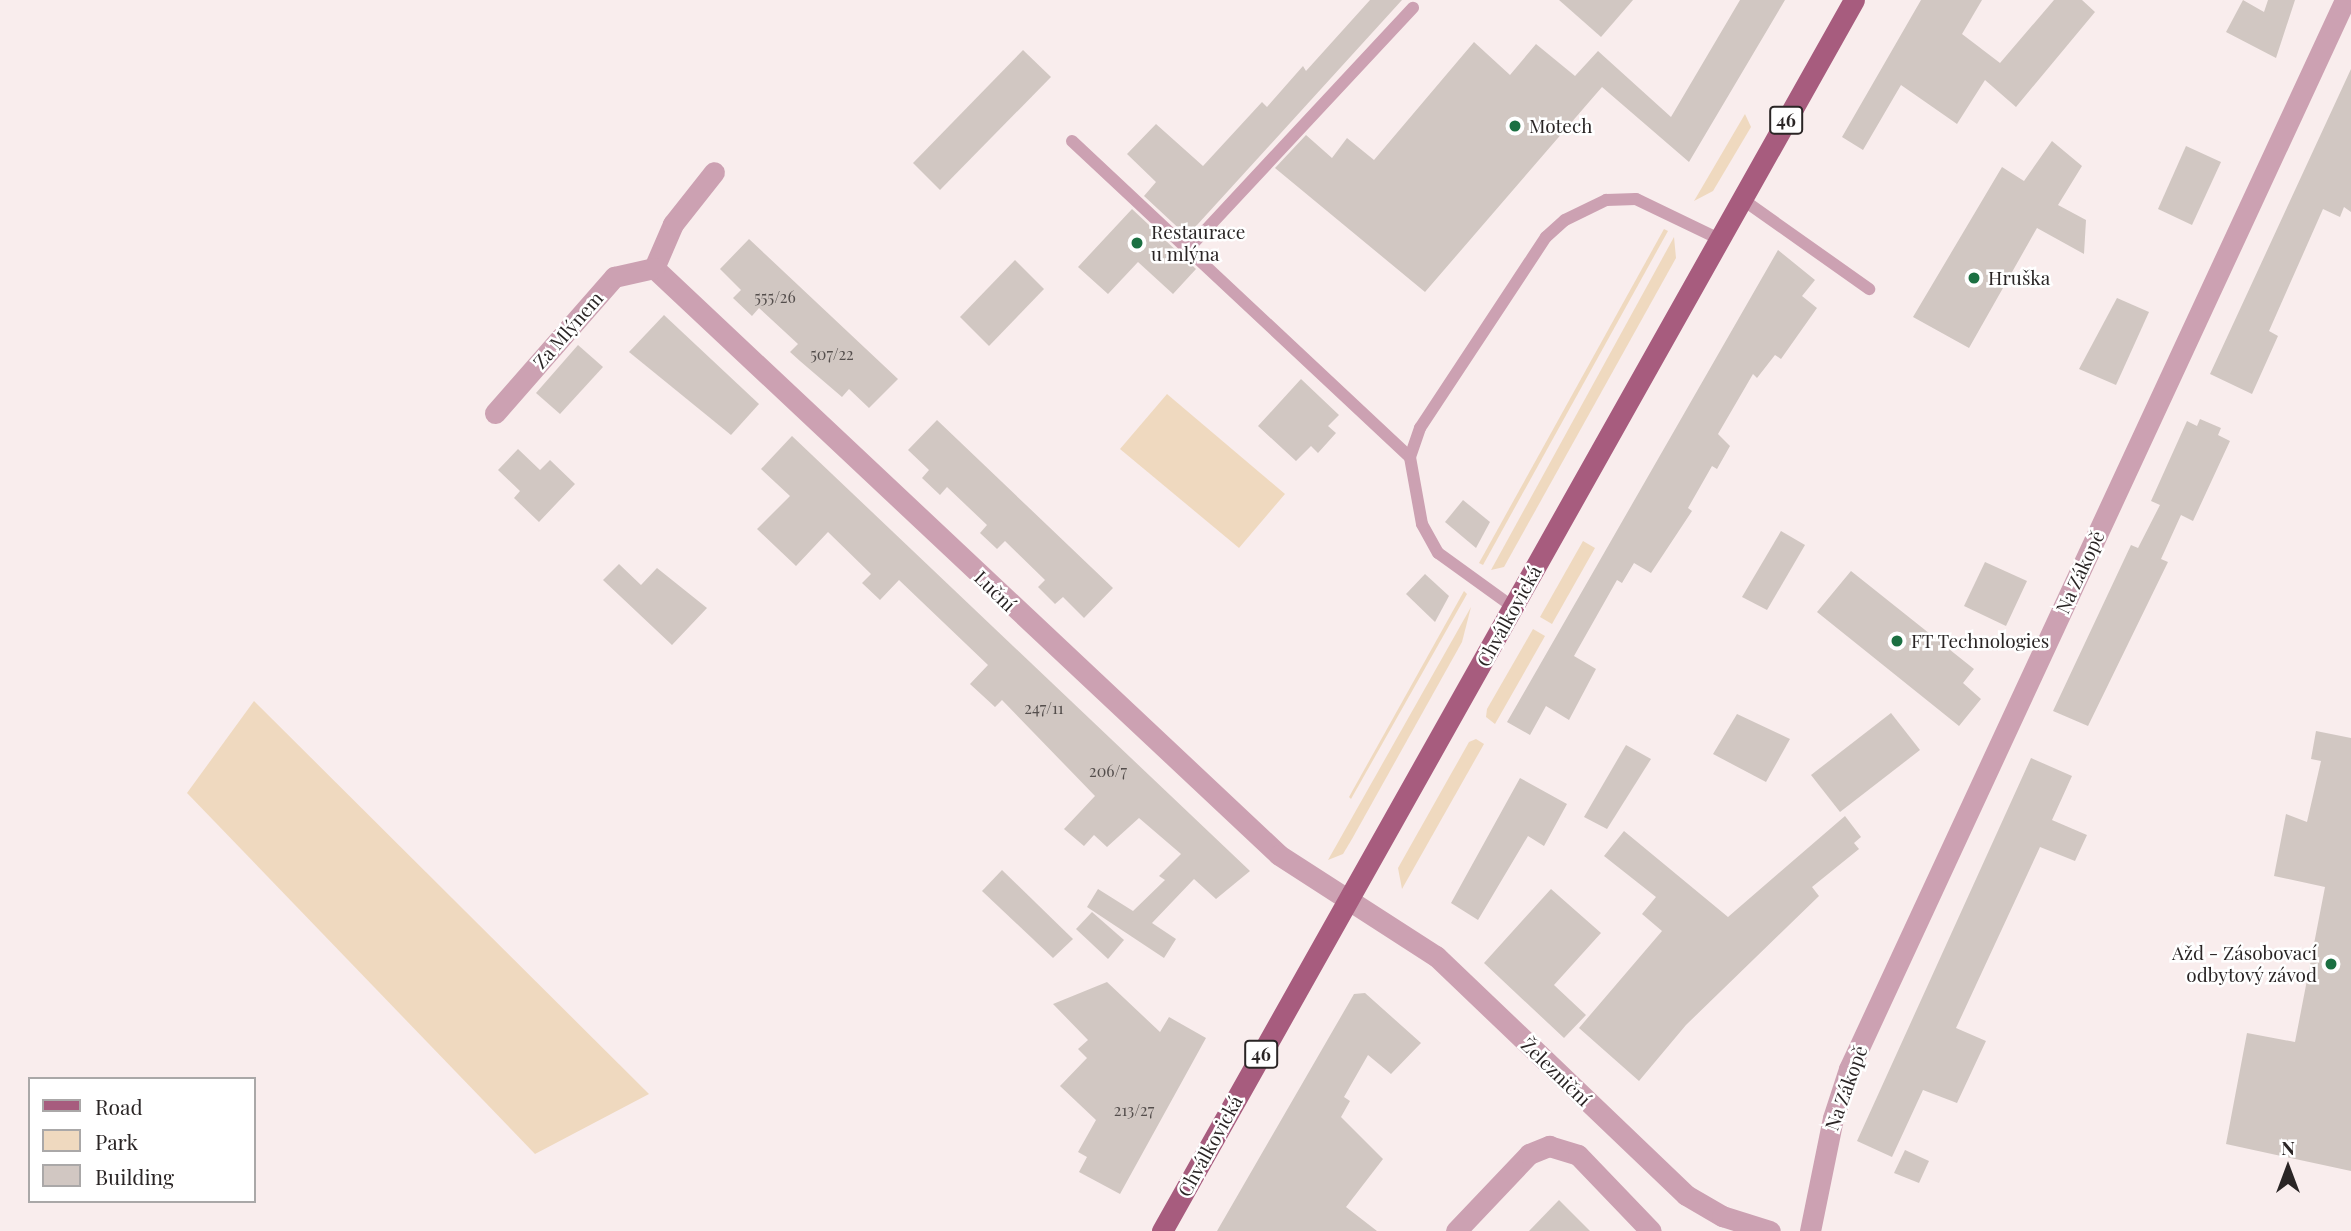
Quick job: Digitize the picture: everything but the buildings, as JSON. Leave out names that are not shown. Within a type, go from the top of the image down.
[{"type":"main road","name":"Chválkovická","points":[[1162,1231],[1854,0]]},
{"type":"street","name":"Na Zákopě","points":[[1810,1231],[1833,1118],[1849,1069],[2345,0]]},
{"type":"street","points":[[654,268],[673,224],[714,172]]},
{"type":"street","name":"Za Mlýnem","points":[[495,413],[614,277],[654,268]]},
{"type":"street","name":"Luční","points":[[654,268],[1199,784],[1279,855],[1348,900]]},
{"type":"street","name":"Železniční","points":[[1348,900],[1436,956],[1686,1195],[1722,1216],[1770,1231]]},
{"type":"street","points":[[1456,1231],[1529,1154],[1549,1146],[1578,1155],[1651,1231]]},
{"type":"lane","points":[[1188,249],[1413,8]]},
{"type":"lane","points":[[1072,141],[1410,457]]},
{"type":"lane","points":[[1513,607],[1438,553],[1422,524],[1410,457],[1420,428],[1546,237],[1565,220],[1606,200],[1636,199],[1719,239]]},
{"type":"lane","points":[[1742,199],[1870,289]]},
{"type":"green space","points":[[1745,114],[1751,127],[1713,191],[1694,201]]},
{"type":"green space","points":[[1664,229],[1668,231],[1483,565],[1479,563]]},
{"type":"green space","points":[[1674,237],[1676,258],[1504,567],[1491,570]]},
{"type":"green space","points":[[1167,394],[1285,494],[1239,548],[1120,449]]},
{"type":"green space","points":[[1583,541],[1595,548],[1552,624],[1540,617]]},
{"type":"green space","points":[[1464,591],[1467,594],[1351,799],[1349,797]]},
{"type":"green space","points":[[1471,607],[1462,642],[1352,839],[1343,854],[1328,860]]},
{"type":"green space","points":[[1533,629],[1545,636],[1495,724],[1486,717],[1487,709]]},
{"type":"green space","points":[[254,701],[649,1094],[535,1154],[187,793]]},
{"type":"green space","points":[[1476,739],[1484,744],[1402,889],[1398,868],[1469,742]]},
{"type":"place","name":"Motech","points":[[1515,126]]},
{"type":"place","name":"Restaurace u mlýna","points":[[1137,243]]},
{"type":"place","name":"Hruška","points":[[1974,278]]},
{"type":"place","name":"FT Technologies","points":[[1897,641]]},
{"type":"place","name":"Ažd - Zásobovací odbytový závod","points":[[2331,964]]}]
